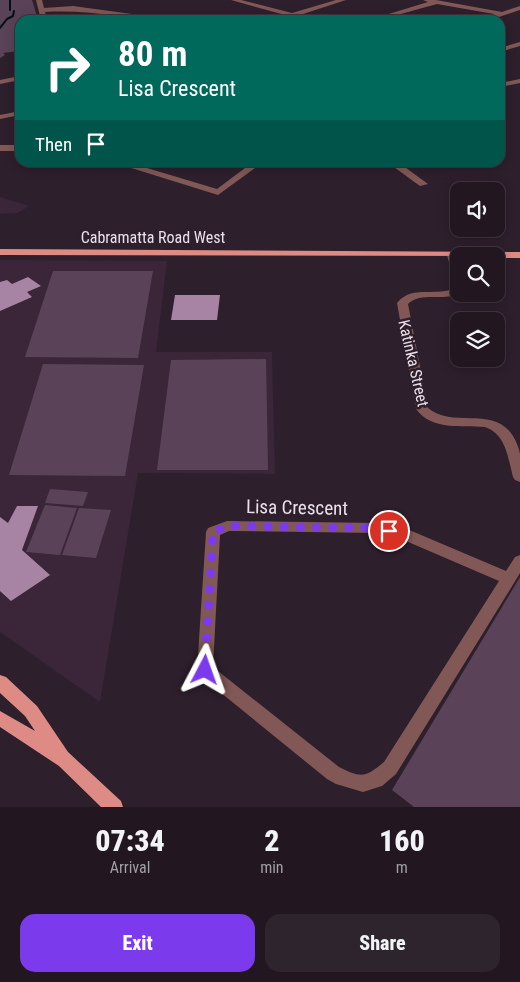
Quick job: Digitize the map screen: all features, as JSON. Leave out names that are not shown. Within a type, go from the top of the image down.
[{"type":"main road","name":"Cabramatta Road West","points":[[0,252],[520,251]]},
{"type":"main road","name":"Cabramatta Road West","points":[[306,252],[327,255],[450,255]]},
{"type":"main road","name":"Cabramatta Road West","points":[[505,255],[520,255]]},
{"type":"main road","points":[[0,682],[31,711],[65,760]]},
{"type":"main road","points":[[0,718],[65,760],[114,807]]},
{"type":"street","points":[[40,0],[42,15]]},
{"type":"street","points":[[78,9],[81,0]]},
{"type":"street","points":[[234,0],[296,15]]},
{"type":"street","points":[[289,15],[343,0]]},
{"type":"street","points":[[426,0],[504,14]]},
{"type":"street","points":[[390,15],[436,2]]},
{"type":"street","points":[[500,15],[520,8]]},
{"type":"street","points":[[40,10],[78,9],[130,15]]},
{"type":"street","points":[[505,49],[520,45]]},
{"type":"street","points":[[0,82],[15,79]]},
{"type":"street","points":[[505,84],[520,81]]},
{"type":"street","points":[[0,116],[15,114]]},
{"type":"street","points":[[0,148],[15,148]]},
{"type":"street","points":[[134,167],[218,192],[252,167]]},
{"type":"street","points":[[398,167],[422,184]]},
{"type":"street","name":"Katinka Street","points":[[450,292],[413,296],[402,303],[422,409],[433,419],[445,423],[477,422],[492,425],[503,431],[509,441],[520,477]]},
{"type":"street","name":"Lisa Crescent","points":[[228,526],[377,528],[402,533],[508,579],[390,768],[374,782],[360,784],[346,780],[333,773],[205,670],[213,532],[228,526]]},
{"type":"street","points":[[508,579],[520,561]]},
{"type":"shaded area","points":[[0,0],[32,0],[36,15],[15,15],[15,52],[3,53],[5,55],[0,58]]},
{"type":"shaded area","points":[[0,197],[29,206],[18,213],[0,214]]},
{"type":"shaded area","points":[[0,260],[167,261],[156,352],[272,352],[275,474],[138,473],[100,702],[0,632]]},
{"type":"shaded area","points":[[53,271],[153,271],[138,358],[25,357]]},
{"type":"shaded area","points":[[266,359],[268,470],[157,470],[171,360]]},
{"type":"shaded area","points":[[43,364],[144,365],[125,476],[9,475]]},
{"type":"shaded area","points":[[50,489],[88,492],[83,506],[45,503]]},
{"type":"shaded area","points":[[45,505],[77,508],[60,555],[26,552]]},
{"type":"shaded area","points":[[79,508],[111,510],[96,558],[62,555]]},
{"type":"shaded area","points":[[520,577],[520,807],[414,807],[392,790]]},
{"type":"building","points":[[28,277],[41,286],[27,292],[32,297],[0,311],[0,282],[7,280],[12,284]]},
{"type":"building","points":[[175,295],[220,295],[217,320],[171,320]]},
{"type":"building","points":[[17,506],[38,506],[22,550],[50,575],[11,601],[0,591],[0,517],[8,523]]},
{"type":"waterway","points":[[10,0],[10,10]]},
{"type":"waterway","points":[[0,28],[7,19],[13,16],[14,11]]},
{"type":"route","points":[[205,670],[213,532],[228,526],[377,528],[389,531]]}]
